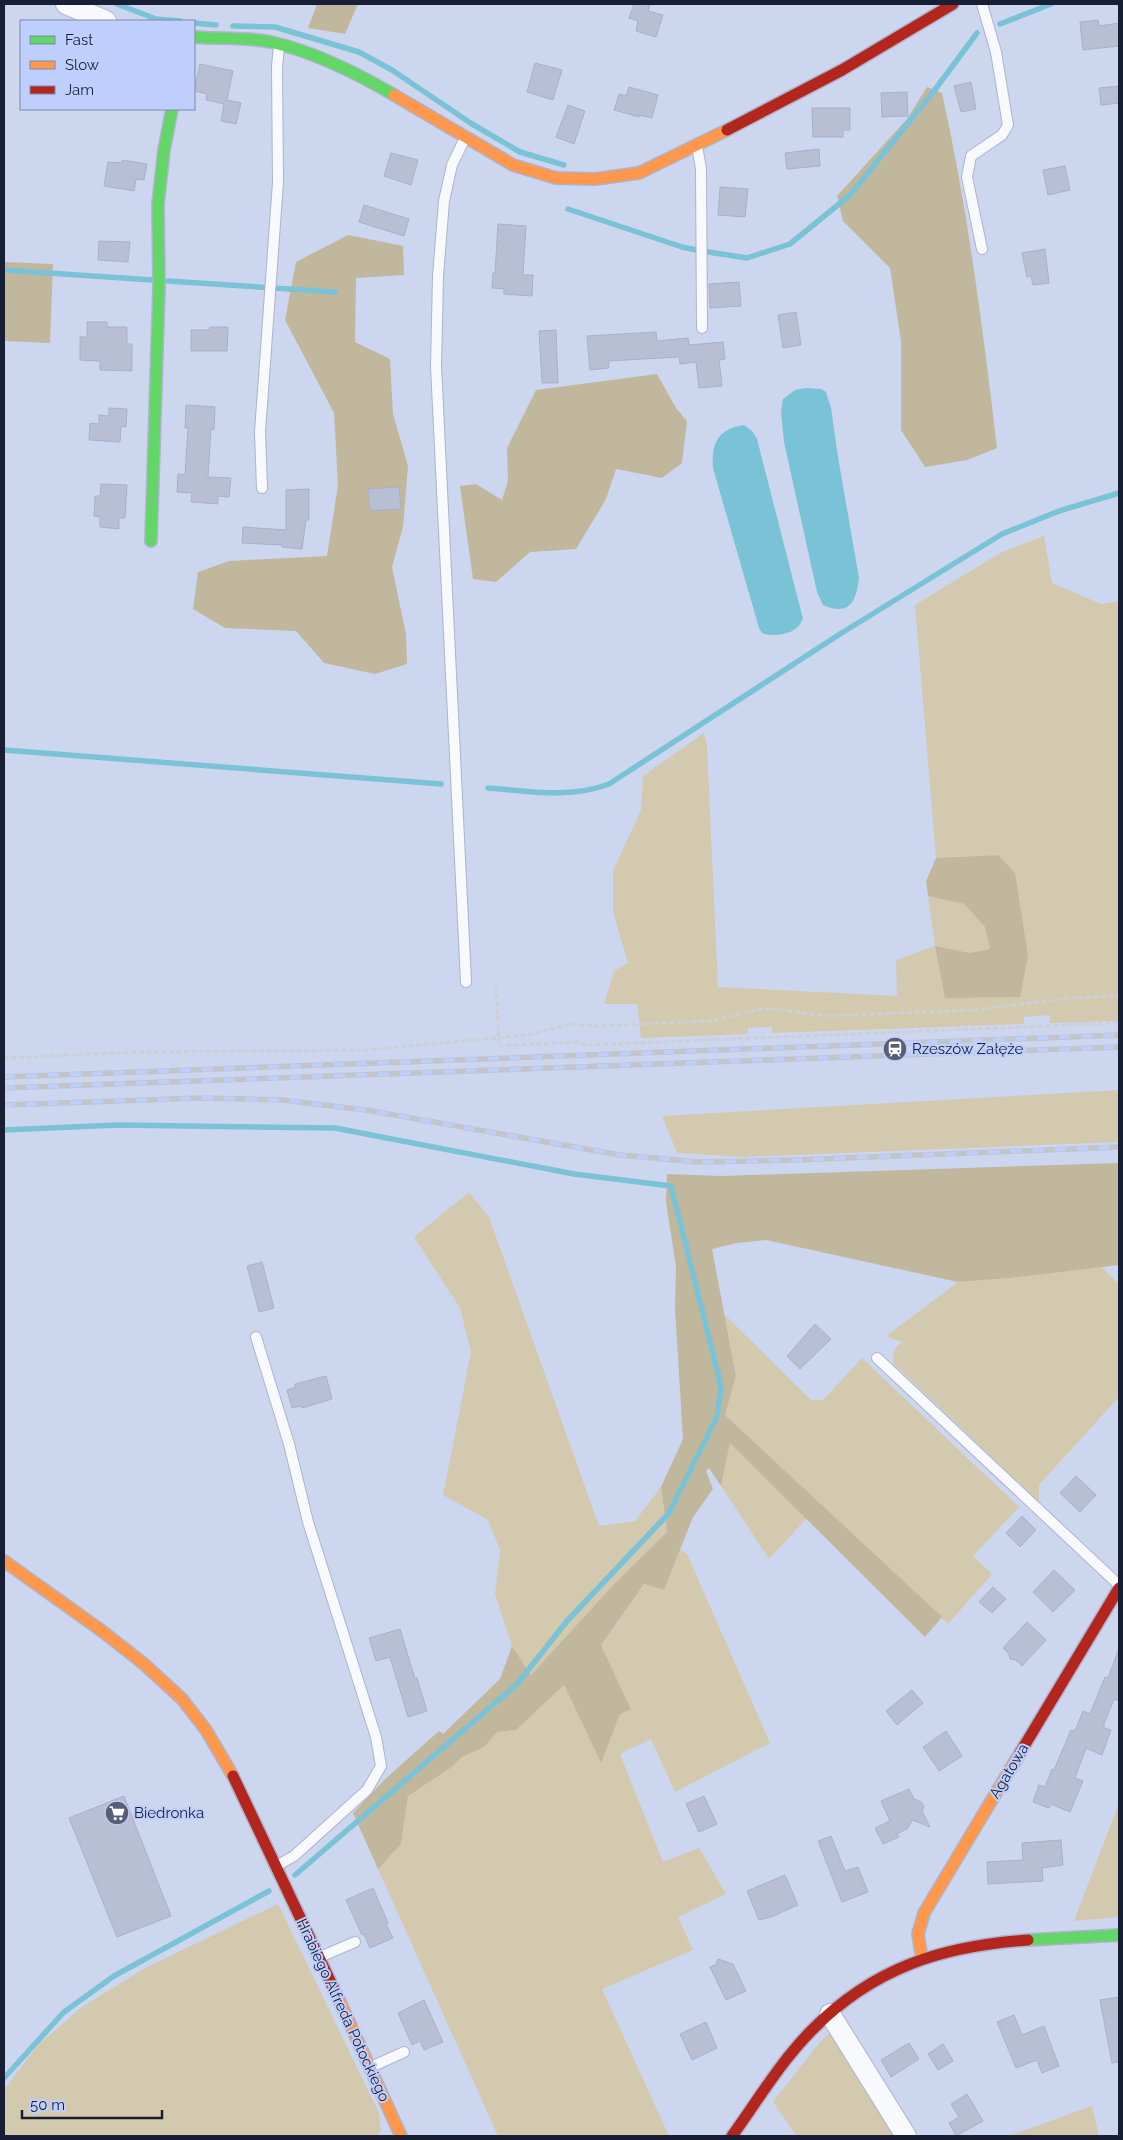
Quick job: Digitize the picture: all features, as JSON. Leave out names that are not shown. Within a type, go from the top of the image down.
[{"type":"street","points":[[66,4],[104,20]]},
{"type":"street","points":[[195,37],[268,42],[313,54],[361,75],[513,166],[556,178],[595,178],[639,173],[697,145],[842,70],[953,4]]},
{"type":"street","points":[[151,540],[159,287],[158,204],[164,150],[172,110]]},
{"type":"street","name":"Hrabiego Alfreda Potockiego","points":[[4,1561],[102,1631],[144,1664],[182,1698],[227,1763],[277,1866],[401,2136]]},
{"type":"street","name":"Agatowa","points":[[922,1959],[918,1934],[924,1913],[1119,1587]]},
{"type":"street","points":[[732,2136],[798,2046],[830,2014],[883,1977],[922,1959],[955,1949],[988,1944],[1119,1935]]},
{"type":"street","points":[[830,2014],[906,2136]]},
{"type":"lane","points":[[982,4],[996,52],[1008,125],[1002,136],[972,156],[967,177],[982,249]]},
{"type":"lane","points":[[262,488],[260,432],[278,182],[277,67],[279,45]]},
{"type":"lane","points":[[465,137],[452,165],[444,201],[438,276],[436,366],[466,982]]},
{"type":"lane","points":[[697,145],[701,170],[702,328]]},
{"type":"lane","points":[[256,1337],[289,1444],[308,1522],[376,1737],[381,1766],[367,1790],[294,1856],[277,1866]]},
{"type":"lane","points":[[877,1358],[1119,1587]]},
{"type":"lane","points":[[319,1958],[355,1942]]},
{"type":"lane","points":[[369,2068],[404,2052]]},
{"type":"path","points":[[496,986],[499,1046],[578,1042],[586,1045],[1119,1023]]},
{"type":"path","points":[[4,1058],[137,1052],[367,1050],[527,1035],[569,1024],[598,1026],[711,1021],[766,1008],[826,1016],[975,1010],[1071,998],[1119,996]]},
{"type":"shaded area","points":[[317,4],[358,4],[345,34],[308,28]]},
{"type":"shaded area","points":[[927,87],[942,93],[960,181],[974,270],[997,448],[967,460],[925,467],[901,430],[901,341],[890,268],[843,221],[837,196],[907,119]]},
{"type":"shaded area","points":[[348,235],[403,246],[404,275],[356,278],[355,342],[390,359],[393,414],[408,466],[403,527],[392,567],[406,634],[407,664],[375,674],[324,663],[296,631],[225,628],[193,609],[198,572],[229,561],[327,556],[338,485],[334,413],[285,320],[296,262]]},
{"type":"shaded area","points":[[4,262],[53,264],[50,343],[4,341]]},
{"type":"shaded area","points":[[657,374],[676,408],[687,421],[682,463],[662,478],[616,469],[606,499],[576,549],[530,552],[496,582],[473,579],[460,486],[476,484],[502,500],[508,481],[507,448],[536,390]]},
{"type":"shaded area","points":[[1044,536],[1052,583],[1101,604],[1119,601],[1119,1021],[1050,1023],[1050,1015],[1024,1017],[1024,1024],[772,1033],[772,1027],[748,1028],[748,1034],[641,1038],[637,1004],[604,1004],[614,971],[628,963],[613,912],[613,871],[641,810],[643,776],[704,733],[707,745],[718,987],[897,996],[896,960],[935,946],[1020,997],[998,855],[936,858],[915,605],[1000,553]]},
{"type":"shaded area","points":[[998,855],[1015,873],[1028,956],[1020,997],[945,998],[935,946],[970,953],[990,949],[985,927],[964,904],[928,896],[926,881],[936,858]]},
{"type":"shaded area","points":[[928,896],[964,904],[985,927],[990,949],[970,953],[935,946]]},
{"type":"shaded area","points":[[1119,1090],[1119,1142],[743,1157],[677,1153],[662,1116]]},
{"type":"shaded area","points":[[1119,1163],[1119,1265],[958,1282],[766,1240],[737,1243],[712,1249],[736,1376],[725,1415],[942,1617],[925,1637],[730,1443],[721,1486],[709,1468],[706,1471],[713,1489],[693,1517],[664,1590],[644,1584],[601,1645],[631,1709],[620,1714],[601,1763],[564,1685],[516,1730],[497,1732],[484,1747],[462,1757],[452,1767],[408,1796],[401,1844],[378,1869],[353,1813],[384,1780],[439,1731],[443,1734],[500,1679],[512,1646],[531,1675],[616,1582],[667,1532],[661,1487],[683,1439],[675,1309],[676,1267],[666,1202],[667,1174],[720,1176]]},
{"type":"shaded area","points":[[469,1192],[489,1217],[599,1526],[635,1521],[661,1487],[667,1532],[616,1582],[531,1675],[512,1646],[495,1594],[500,1550],[488,1520],[443,1495],[471,1352],[460,1308],[414,1237]]},
{"type":"shaded area","points":[[1100,1266],[1119,1284],[1119,1397],[1039,1485],[1039,1502],[893,1363],[894,1350],[902,1342],[886,1336],[958,1282],[1010,1278]]},
{"type":"shaded area","points":[[725,1315],[811,1400],[823,1400],[862,1358],[1019,1507],[973,1556],[992,1574],[948,1624],[725,1415],[736,1376]]},
{"type":"shaded area","points":[[730,1443],[807,1518],[769,1559],[721,1486]]},
{"type":"shaded area","points":[[680,1550],[687,1554],[770,1743],[675,1792],[651,1739],[620,1754],[663,1862],[699,1848],[726,1894],[678,1917],[693,1950],[602,1989],[669,2136],[498,2136],[378,1869],[401,1844],[408,1796],[452,1767],[462,1757],[484,1747],[497,1732],[516,1730],[564,1685],[601,1763],[620,1714],[631,1708],[601,1645],[644,1584],[664,1590]]},
{"type":"shaded area","points":[[1119,1803],[1119,1917],[1074,1921]]},
{"type":"shaded area","points":[[278,1904],[379,2113],[381,2131],[377,2136],[4,2136],[4,2090],[38,2045],[82,2007],[145,1968]]},
{"type":"shaded area","points":[[832,2031],[896,2136],[797,2136],[773,2102],[820,2042]]},
{"type":"shaded area","points":[[1092,2106],[1099,2136],[1015,2136],[1014,2134]]},
{"type":"water","points":[[806,388],[821,389],[826,392],[831,408],[859,578],[856,594],[850,605],[839,609],[823,605],[817,592],[784,442],[781,412],[783,399],[795,390]]},
{"type":"water","points":[[744,425],[752,431],[757,439],[803,619],[796,628],[786,634],[773,635],[762,633],[759,628],[713,468],[713,451],[718,439],[728,430]]},
{"type":"building","points":[[634,4],[650,4],[648,11],[663,15],[656,37],[636,31],[638,21],[629,18]]},
{"type":"building","points":[[1098,20],[1099,26],[1119,23],[1119,46],[1083,50],[1080,22]]},
{"type":"building","points":[[535,63],[562,70],[553,100],[527,92]]},
{"type":"building","points":[[200,64],[233,71],[227,100],[241,103],[236,124],[221,121],[224,104],[206,100],[207,94],[195,91]]},
{"type":"building","points":[[971,82],[976,109],[961,112],[954,86]]},
{"type":"building","points":[[1119,86],[1119,103],[1101,105],[1099,88]]},
{"type":"building","points":[[629,87],[658,95],[652,118],[639,115],[639,117],[614,110],[619,94],[626,96]]},
{"type":"building","points":[[907,92],[908,116],[882,117],[881,93]]},
{"type":"building","points":[[568,105],[585,111],[574,144],[556,137]]},
{"type":"building","points":[[812,108],[850,108],[850,130],[843,130],[843,137],[813,137]]},
{"type":"building","points":[[819,149],[820,166],[787,169],[785,153]]},
{"type":"building","points":[[391,153],[418,160],[411,185],[384,176]]},
{"type":"building","points":[[122,160],[147,164],[144,180],[136,179],[134,191],[104,186],[108,162],[122,163]]},
{"type":"building","points":[[1065,166],[1070,190],[1048,195],[1043,170]]},
{"type":"building","points":[[720,187],[748,189],[745,217],[718,215]]},
{"type":"building","points":[[364,205],[409,219],[404,236],[359,222]]},
{"type":"building","points":[[498,224],[526,226],[523,275],[533,275],[532,296],[504,294],[504,289],[492,288],[493,273],[495,273]]},
{"type":"building","points":[[99,241],[130,242],[128,262],[98,260]]},
{"type":"building","points":[[1045,249],[1049,283],[1033,285],[1031,276],[1027,277],[1022,253]]},
{"type":"building","points":[[739,282],[741,306],[710,308],[709,284]]},
{"type":"building","points":[[796,312],[801,345],[783,348],[778,315]]},
{"type":"building","points":[[87,322],[107,322],[107,327],[127,327],[127,344],[132,344],[132,371],[100,370],[100,361],[80,360],[80,337],[87,337]]},
{"type":"building","points":[[210,327],[228,327],[227,351],[191,351],[191,330],[210,330]]},
{"type":"building","points":[[556,330],[558,383],[542,383],[539,331]]},
{"type":"building","points":[[656,332],[657,341],[688,338],[689,345],[723,342],[725,359],[719,360],[722,386],[699,388],[696,362],[680,364],[679,357],[608,361],[609,368],[590,370],[587,336]]},
{"type":"building","points":[[186,405],[215,407],[214,430],[211,429],[208,477],[231,478],[229,497],[218,496],[218,504],[191,502],[192,493],[177,492],[178,474],[185,475],[188,428],[185,428]]},
{"type":"building","points":[[109,408],[127,409],[126,427],[121,426],[120,442],[89,440],[90,423],[99,424],[99,415],[109,416]]},
{"type":"building","points":[[101,484],[127,485],[125,518],[119,518],[119,529],[100,527],[100,517],[94,516],[95,496],[100,496]]},
{"type":"building","points":[[399,487],[401,509],[370,511],[368,489]]},
{"type":"building","points":[[309,489],[309,520],[306,520],[302,549],[282,547],[282,545],[242,543],[243,527],[286,530],[286,490]]},
{"type":"building","points":[[262,1262],[274,1308],[259,1312],[247,1266]]},
{"type":"building","points":[[815,1324],[831,1339],[800,1369],[787,1356]]},
{"type":"building","points":[[326,1376],[332,1399],[302,1408],[301,1406],[292,1408],[287,1390],[296,1387],[295,1384]]},
{"type":"building","points":[[1076,1476],[1096,1495],[1080,1512],[1060,1493]]},
{"type":"building","points":[[1022,1516],[1036,1530],[1020,1547],[1006,1533]]},
{"type":"building","points":[[1054,1570],[1075,1590],[1053,1612],[1033,1592]]},
{"type":"building","points":[[993,1587],[1006,1599],[992,1613],[979,1602]]},
{"type":"building","points":[[1027,1622],[1046,1640],[1022,1666],[1016,1660],[1010,1659],[1009,1654],[1003,1648]]},
{"type":"building","points":[[400,1629],[427,1711],[408,1717],[390,1657],[376,1661],[369,1638]]},
{"type":"building","points":[[1118,1651],[1119,1701],[1114,1699],[1104,1724],[1104,1728],[1111,1730],[1102,1755],[1086,1748],[1075,1778],[1083,1781],[1070,1812],[1051,1804],[1049,1808],[1033,1802],[1039,1785],[1045,1787],[1071,1730],[1075,1731],[1083,1711],[1090,1714],[1105,1677],[1108,1678]]},
{"type":"building","points":[[912,1690],[923,1703],[897,1725],[886,1711]]},
{"type":"building","points":[[946,1731],[962,1756],[939,1771],[923,1747]]},
{"type":"building","points":[[909,1789],[914,1799],[921,1802],[924,1807],[922,1811],[930,1827],[912,1820],[908,1828],[897,1834],[899,1837],[883,1844],[875,1828],[890,1821],[881,1801]]},
{"type":"building","points":[[124,1796],[171,1916],[117,1937],[69,1818]]},
{"type":"building","points":[[704,1796],[717,1824],[699,1832],[686,1804]]},
{"type":"building","points":[[831,1836],[845,1871],[858,1867],[868,1892],[842,1902],[818,1841]]},
{"type":"building","points":[[1061,1840],[1063,1865],[1042,1868],[1043,1881],[988,1884],[987,1862],[1023,1860],[1022,1843]]},
{"type":"building","points":[[785,1875],[798,1905],[771,1917],[759,1920],[747,1891]]},
{"type":"building","points":[[373,1888],[393,1938],[370,1948],[346,1900]]},
{"type":"building","points":[[718,1959],[733,1964],[746,1991],[726,2000],[710,1967],[716,1965]]},
{"type":"building","points":[[1119,1997],[1119,2062],[1112,2063],[1100,2000]]},
{"type":"building","points":[[424,2000],[443,2042],[424,2050],[420,2041],[412,2045],[398,2013]]},
{"type":"building","points":[[1014,2015],[1022,2035],[1044,2026],[1059,2066],[1042,2073],[1037,2060],[1016,2068],[997,2022]]},
{"type":"building","points":[[706,2022],[717,2048],[692,2060],[680,2034]]},
{"type":"building","points":[[909,2043],[919,2059],[891,2077],[881,2060]]},
{"type":"building","points":[[943,2044],[953,2061],[938,2070],[928,2054]]},
{"type":"building","points":[[967,2094],[983,2121],[956,2136],[949,2123],[959,2117],[951,2104]]},
{"type":"waterway","points":[[117,4],[156,19],[168,20]]},
{"type":"waterway","points":[[1000,24],[1051,4]]},
{"type":"waterway","points":[[195,23],[216,25]]},
{"type":"waterway","points":[[233,26],[275,27],[359,52],[392,70],[472,124],[520,152],[564,165]]},
{"type":"waterway","points":[[708,252],[747,258],[790,244],[850,195],[934,91],[977,33]]},
{"type":"waterway","points":[[568,209],[696,250]]},
{"type":"waterway","points":[[4,270],[152,280]]},
{"type":"waterway","points":[[168,281],[335,292]]},
{"type":"waterway","points":[[488,788],[564,793],[594,789],[609,784],[840,634],[1002,534],[1059,511],[1119,493]]},
{"type":"waterway","points":[[4,750],[441,784]]},
{"type":"waterway","points":[[4,1130],[118,1125],[335,1128],[574,1174],[671,1186],[721,1386],[717,1417],[669,1513],[567,1621],[517,1684],[295,1875]]},
{"type":"waterway","points":[[4,2078],[64,2012],[114,1976],[269,1891]]},
{"type":"railway","points":[[4,1077],[1119,1035]]},
{"type":"railway","points":[[4,1088],[1119,1047]]},
{"type":"railway","points":[[4,1105],[201,1098],[282,1100],[366,1110],[620,1155],[698,1162],[1119,1147]]},
{"type":"traffic: fast","points":[[195,37],[252,39],[287,46],[365,78],[394,95]]},
{"type":"traffic: fast","points":[[151,541],[159,287],[158,204],[164,150],[172,110]]},
{"type":"traffic: fast","points":[[1028,1940],[1119,1935]]},
{"type":"traffic: slow","points":[[394,95],[513,165],[556,178],[595,179],[639,173],[727,130]]},
{"type":"traffic: slow","points":[[4,1561],[102,1631],[144,1664],[182,1699],[206,1730],[233,1776]]},
{"type":"traffic: slow","points":[[922,1959],[918,1934],[924,1913],[1020,1753]]},
{"type":"traffic: slow","points":[[334,1989],[401,2136]]},
{"type":"traffic: jam","points":[[727,130],[842,70],[953,4]]},
{"type":"traffic: jam","points":[[1020,1753],[1119,1588]]},
{"type":"traffic: jam","points":[[233,1776],[334,1989]]},
{"type":"traffic: jam","points":[[732,2136],[780,2068],[801,2042],[836,2008],[860,1990],[885,1975],[939,1955],[967,1948],[1028,1940]]},
{"type":"place","name":"Rzeszów Załęże","points":[[895,1049]]},
{"type":"place","name":"Biedronka","points":[[117,1813]]}]
